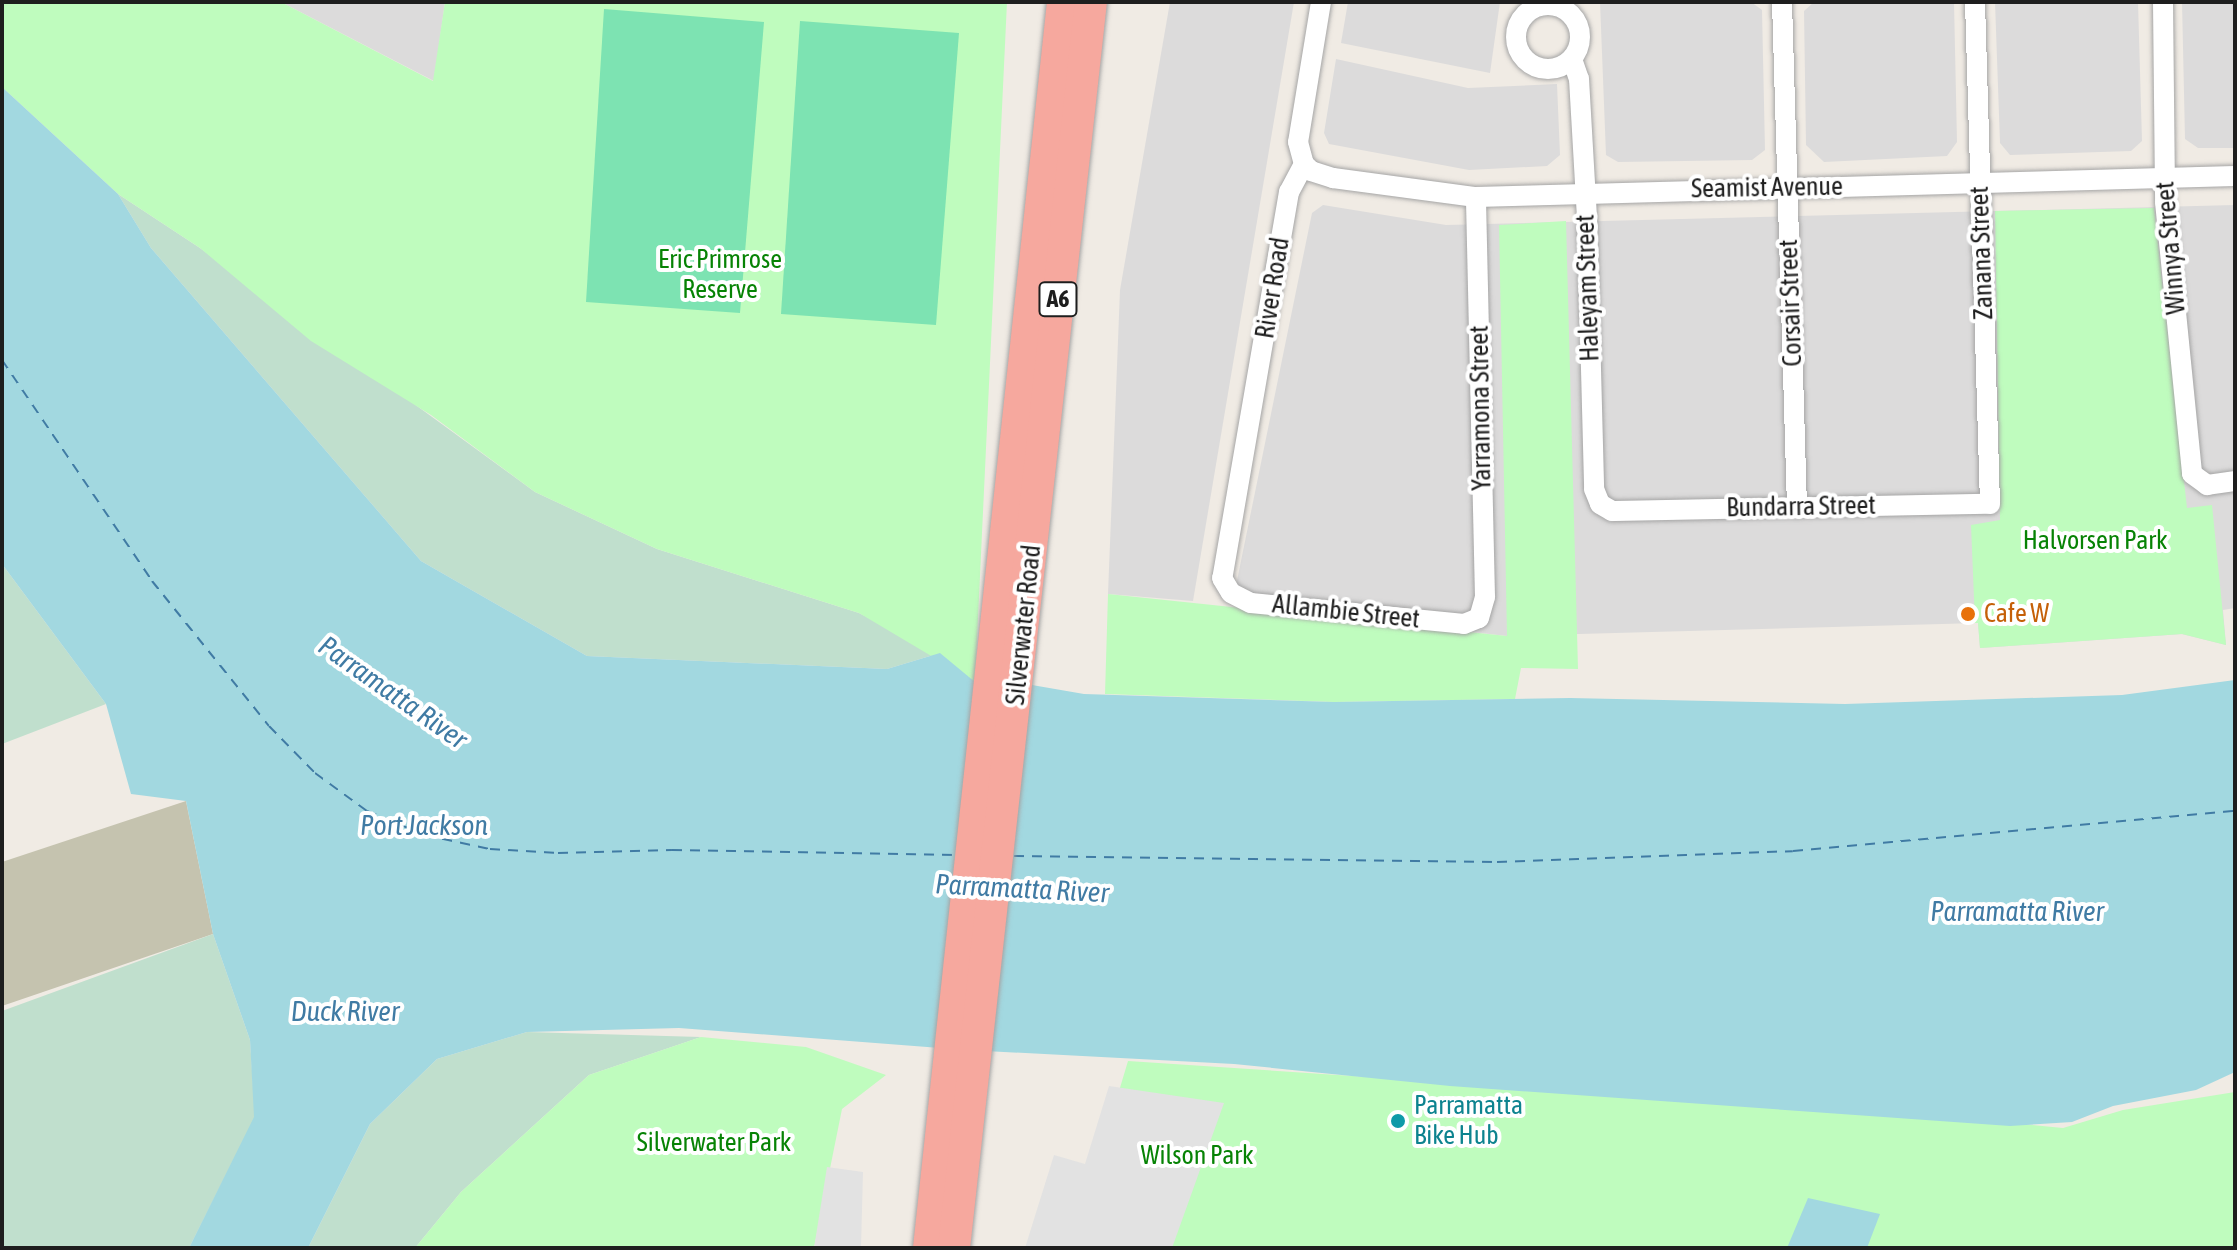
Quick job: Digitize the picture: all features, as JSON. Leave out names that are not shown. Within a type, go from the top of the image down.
[{"type":"highway","name":"Silverwater Road","points":[[954,1248],[1014,595],[1063,2]]},
{"type":"highway","name":"Silverwater Road","points":[[929,1248],[1091,2]]},
{"type":"street","points":[[1304,164],[1298,130],[1321,2]]},
{"type":"street","name":"Corsair Street","points":[[1782,2],[1797,508]]},
{"type":"street","name":"Zanana Street","points":[[1975,2],[1990,504]]},
{"type":"street","name":"Winnya Street","points":[[2163,2],[2164,177],[2192,474],[2207,485],[2235,481]]},
{"type":"street","name":"Haleyam Street","points":[[1572,59],[1579,79],[1585,193],[1594,489],[1600,504],[1612,511]]},
{"type":"street","name":"Seamist Avenue","points":[[1304,164],[1311,171],[1333,178],[1476,197],[2235,176]]},
{"type":"street","name":"River Road","points":[[1222,578],[1289,192],[1304,164]]},
{"type":"street","name":"Yarramona Street","points":[[1476,197],[1485,597],[1479,618]]},
{"type":"street","name":"Bundarra Street","points":[[1612,511],[1990,504]]},
{"type":"street","name":"Allambie Street","points":[[1222,578],[1231,593],[1251,603],[1464,624],[1479,618]]},
{"type":"shaded area","points":[[281,2],[445,2],[434,81]]},
{"type":"shaded area","points":[[1170,2],[1294,2],[1193,601],[1108,594],[1120,290]]},
{"type":"shaded area","points":[[1348,2],[1500,2],[1490,73],[1341,43]]},
{"type":"shaded area","points":[[1600,2],[1751,2],[1762,10],[1765,150],[1752,160],[1618,162],[1606,155]]},
{"type":"shaded area","points":[[1814,2],[1954,2],[1957,142],[1947,156],[1824,162],[1806,145],[1804,11]]},
{"type":"shaded area","points":[[1995,2],[2138,2],[2142,141],[2131,151],[2010,155],[2000,143]]},
{"type":"shaded area","points":[[2182,2],[2235,2],[2235,148],[2198,148],[2185,139]]},
{"type":"shaded area","points":[[1336,59],[1468,88],[1557,84],[1560,155],[1547,166],[1469,170],[1329,144],[1324,133]]},
{"type":"shaded area","points":[[1323,205],[1446,225],[2235,205],[2235,608],[2223,610],[2226,645],[2182,634],[1980,648],[1978,623],[1507,636],[1232,605],[1312,213]]},
{"type":"shaded area","points":[[186,801],[213,934],[2,1006],[2,862]]},
{"type":"shaded area","points":[[1109,1086],[1224,1103],[1172,1248],[1025,1248],[1054,1155],[1085,1164]]},
{"type":"shaded area","points":[[827,1167],[863,1172],[861,1248],[814,1248]]},
{"type":"green space","name":"Eric Primrose Reserve","points":[[2,2],[281,2],[433,81],[445,2],[1007,2],[975,682],[859,613],[657,549],[535,492],[431,415],[311,341],[200,248],[118,194],[2,87]]},
{"type":"green space","points":[[604,9],[764,22],[740,313],[586,302]]},
{"type":"green space","points":[[800,21],[959,33],[936,325],[781,314]]},
{"type":"green space","points":[[118,194],[200,248],[535,492],[657,549],[859,613],[940,653],[887,669],[587,656],[421,561],[151,248]]},
{"type":"green space","name":"Halvorsen Park","points":[[2154,208],[2187,508],[2212,505],[2226,645],[2182,634],[1980,648],[1978,623],[1975,623],[1971,525],[2000,520],[1995,211]]},
{"type":"green space","points":[[1566,221],[1578,669],[1521,668],[1515,699],[1334,702],[1105,694],[1108,594],[1507,636],[1499,225]]},
{"type":"green space","points":[[2,564],[106,704],[2,744]]},
{"type":"green space","points":[[213,934],[250,1040],[255,1117],[189,1248],[2,1248],[2,1011]]},
{"type":"green space","points":[[527,1032],[701,1037],[589,1075],[461,1192],[415,1248],[308,1248],[370,1124],[437,1059]]},
{"type":"green space","name":"Silverwater Park","points":[[701,1037],[806,1047],[886,1075],[842,1109],[814,1248],[415,1248],[461,1192],[589,1075]]},
{"type":"green space","name":"Wilson Park","points":[[1128,1061],[1893,1112],[2063,1128],[2123,1110],[2235,1092],[2235,1248],[1072,1248]]},
{"type":"water","name":"Port Jackson","points":[[2,87],[118,194],[151,248],[421,561],[587,656],[887,669],[940,653],[975,682],[1003,680],[1084,694],[1334,702],[1570,698],[1845,704],[2122,695],[2235,680],[2235,1072],[2196,1090],[2113,1106],[2072,1122],[2010,1126],[1450,1086],[1234,1064],[966,1050],[679,1028],[527,1032],[437,1059],[370,1124],[308,1248],[189,1248],[254,1117],[250,1040],[213,934],[186,801],[131,794],[106,704],[2,564]]},
{"type":"water","points":[[1808,1198],[1880,1214],[1867,1248],[1787,1248]]},
{"type":"ferry route","points":[[2,360],[152,581],[269,726],[315,773],[367,811],[425,835],[490,849],[558,853],[672,850],[956,855]]},
{"type":"ferry route","points":[[1014,856],[1497,862],[1793,851],[2235,811]]},
{"type":"place","name":"Cafe W","points":[[1968,614]]},
{"type":"place","name":"Parramatta Bike Hub","points":[[1398,1121]]},
{"type":"water label","name":"Parramatta River","points":[[393,692]]},
{"type":"water label","name":"Parramatta River","points":[[1022,888]]},
{"type":"water label","name":"Parramatta River","points":[[2017,911]]},
{"type":"water label","name":"Duck River","points":[[345,1011]]}]
